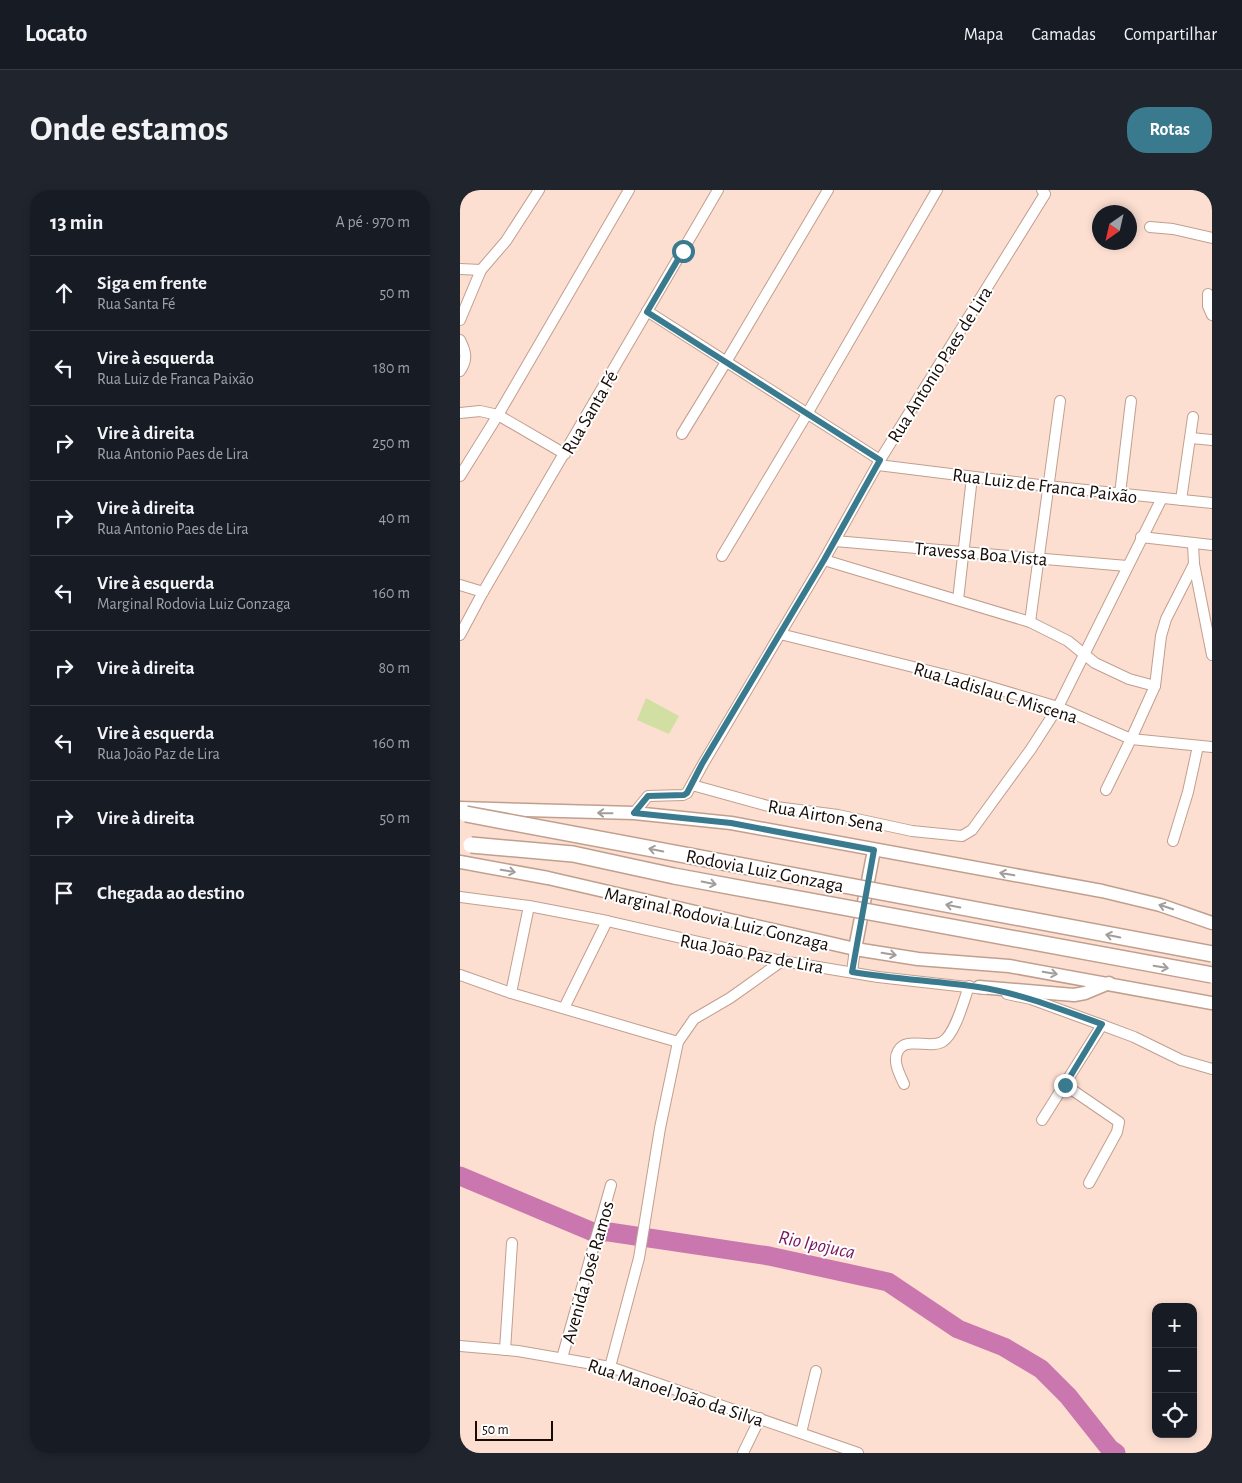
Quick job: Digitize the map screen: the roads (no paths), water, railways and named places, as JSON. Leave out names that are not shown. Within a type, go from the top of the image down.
[{"type":"highway","name":"Rodovia Luiz Gonzaga","points":[[463,811],[1212,954]]},
{"type":"highway","name":"Rodovia Luiz Gonzaga","points":[[471,845],[573,854],[674,876],[1212,975]]},
{"type":"main road","points":[[463,811],[634,813],[731,823],[1102,892],[1160,905],[1212,923]]},
{"type":"main road","points":[[855,949],[874,850]]},
{"type":"main road","name":"Marginal Rodovia Luiz Gonzaga","points":[[460,862],[548,878],[855,949],[918,959],[1009,966],[1212,1002]]},
{"type":"main road","points":[[974,986],[1074,994],[1085,993],[1109,983]]},
{"type":"street","points":[[460,320],[481,270],[506,242],[539,190]]},
{"type":"street","points":[[460,476],[498,415],[629,190]]},
{"type":"street","name":"Rua Santa Fé","points":[[460,635],[483,592],[718,190]]},
{"type":"street","points":[[682,434],[828,190]]},
{"type":"street","points":[[722,556],[937,190]]},
{"type":"street","name":"Rua Antonio Paes de Lira","points":[[692,785],[702,764],[824,560],[879,462],[1043,192]]},
{"type":"street","points":[[1150,227],[1173,229],[1212,238]]},
{"type":"street","points":[[460,268],[481,270]]},
{"type":"street","points":[[1208,294],[1208,306],[1212,316]]},
{"type":"street","name":"Rua Luiz de Franca Paixão","points":[[647,312],[879,462],[972,477],[1212,503]]},
{"type":"street","points":[[460,340],[467,357],[465,365],[460,372]]},
{"type":"street","points":[[1030,622],[1060,401]]},
{"type":"street","points":[[1120,494],[1131,401]]},
{"type":"street","points":[[460,413],[480,411],[498,415],[565,454]]},
{"type":"street","points":[[1181,500],[1193,417]]},
{"type":"street","points":[[1191,438],[1212,440]]},
{"type":"street","points":[[958,600],[972,477]]},
{"type":"street","points":[[1058,707],[1162,498]]},
{"type":"street","points":[[1142,538],[1212,545]]},
{"type":"street","name":"Travessa Boa Vista","points":[[835,541],[1127,566]]},
{"type":"street","points":[[1193,544],[1194,564],[1212,655]]},
{"type":"street","points":[[824,560],[1030,622],[1068,641],[1096,663],[1130,679],[1155,686]]},
{"type":"street","points":[[1106,790],[1155,686],[1161,636],[1166,619],[1194,564]]},
{"type":"street","points":[[460,585],[483,592]]},
{"type":"street","name":"Rua Ladislau C Miscena","points":[[780,634],[926,668],[1058,707],[1131,739],[1212,747]]},
{"type":"street","name":"Rua Airton Sena","points":[[692,785],[768,806],[838,815],[912,831],[962,836],[972,830],[1031,749],[1058,707]]},
{"type":"street","points":[[1174,841],[1188,792],[1198,746]]},
{"type":"street","points":[[634,813],[648,796],[684,795],[692,785]]},
{"type":"street","name":"Rua João Paz de Lira","points":[[460,896],[529,906],[607,921],[782,961],[917,981],[974,986],[1031,1000],[1102,1024],[1181,1060],[1212,1069]]},
{"type":"street","points":[[511,993],[529,906]]},
{"type":"street","points":[[564,1008],[607,921]]},
{"type":"street","points":[[852,972],[855,949]]},
{"type":"street","points":[[610,1367],[639,1258],[660,1128],[678,1042],[694,1020],[730,998],[782,961]]},
{"type":"street","points":[[460,975],[511,993],[678,1042]]},
{"type":"street","points":[[904,1084],[896,1062],[898,1049],[908,1044],[936,1044],[947,1038],[974,986]]},
{"type":"street","points":[[1042,1120],[1102,1024]]},
{"type":"street","points":[[1065,1085],[1119,1122],[1117,1132],[1089,1183]]},
{"type":"street","name":"Avenida José Ramos","points":[[562,1358],[611,1185]]},
{"type":"street","points":[[505,1350],[512,1243]]},
{"type":"street","name":"Rua Manoel João da Silva","points":[[460,1346],[505,1350],[610,1367],[858,1453]]},
{"type":"street","points":[[801,1433],[816,1371]]},
{"type":"street","points":[[744,1453],[760,1418]]},
{"type":"waterway","name":"Rio Ipojuca","points":[[460,1176],[593,1232],[609,1232],[769,1256],[888,1282],[958,1329],[1004,1347],[1041,1369],[1068,1396],[1110,1449],[1116,1453]]}]
